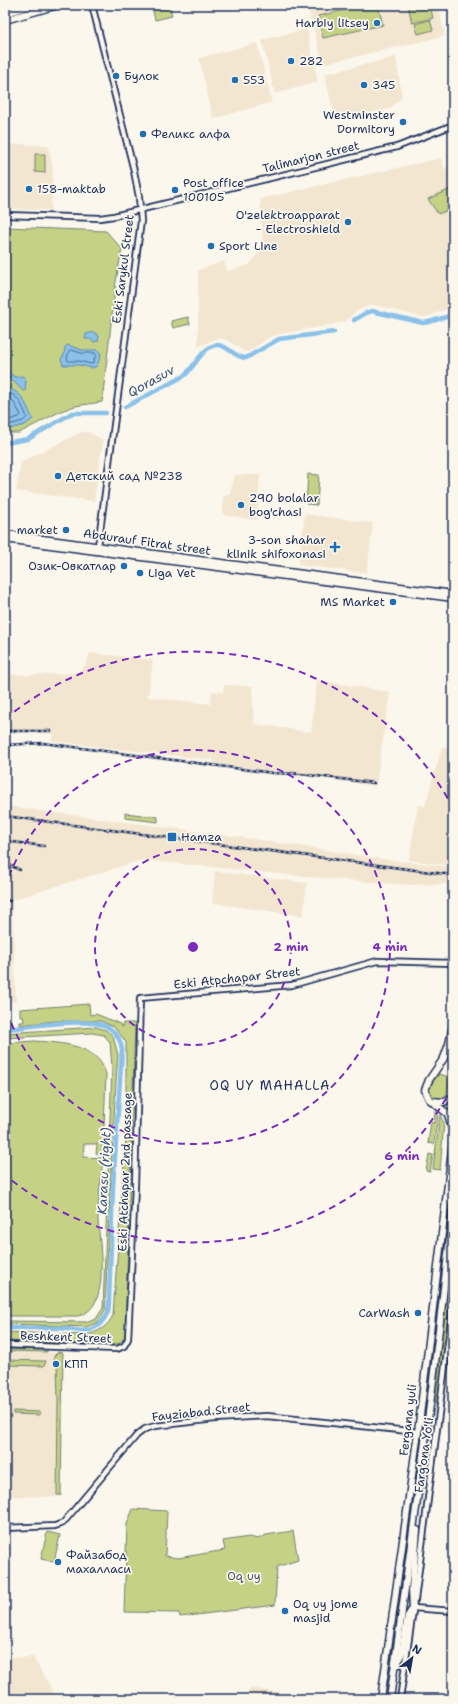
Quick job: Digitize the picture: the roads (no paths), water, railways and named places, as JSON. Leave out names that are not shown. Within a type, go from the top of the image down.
[{"type":"main road","points":[[5,13],[34,5]]},
{"type":"main road","points":[[5,20],[58,5]]},
{"type":"main road","name":"Abdurauf Fitrat street","points":[[5,534],[97,549]]},
{"type":"main road","name":"Abdurauf Fitrat street","points":[[5,539],[97,549],[388,587],[453,594]]},
{"type":"main road","name":"Abdurauf Fitrat street","points":[[388,587],[453,598]]},
{"type":"main road","points":[[453,1026],[444,1058],[427,1084],[426,1093],[429,1099],[448,1114],[453,1132]]},
{"type":"main road","points":[[429,1099],[444,1102],[453,1097]]},
{"type":"main road","name":"Fergana yuli","points":[[381,1699],[418,1432],[453,1142]]},
{"type":"main road","name":"Fergana yuli","points":[[390,1699],[418,1500],[453,1212]]},
{"type":"main road","points":[[449,1238],[453,1227]]},
{"type":"main road","points":[[393,1676],[402,1652],[408,1616],[413,1608],[412,1589],[416,1550],[418,1500]]},
{"type":"street","name":"Eski Sarykul Street","points":[[92,5],[134,171],[141,209],[141,221],[97,549]]},
{"type":"street","name":"Talimarjon street","points":[[5,215],[100,218],[114,216],[396,147],[453,124]]},
{"type":"street","name":"Eski Atpchapar Street","points":[[140,998],[292,985],[377,961],[453,963]]},
{"type":"street","name":"Eski Atchapar 2nd passage","points":[[124,1345],[129,1335],[140,998]]},
{"type":"street","name":"Farg'ona Yo'li","points":[[413,1608],[453,1304]]},
{"type":"street","name":"Beshkent Street","points":[[5,1345],[117,1349],[124,1345]]},
{"type":"street","name":"Fayziabad Street","points":[[5,1528],[55,1526],[63,1523],[137,1435],[150,1428],[215,1419],[267,1416],[418,1432]]},
{"type":"street","points":[[400,1699],[413,1608],[453,1611]]},
{"type":"water","points":[[94,332],[99,336],[98,341],[94,342],[90,339],[85,339],[86,334]]},
{"type":"water","points":[[68,345],[82,350],[99,350],[101,355],[97,366],[92,368],[79,365],[63,365],[61,359],[64,355],[65,347]]},
{"type":"water","points":[[5,370],[15,377],[23,376],[26,381],[25,391],[23,391],[8,376],[5,375]]},
{"type":"water","points":[[5,388],[11,389],[20,395],[26,404],[33,419],[25,425],[5,430]]},
{"type":"waterway","name":"Karasu (right)","points":[[354,320],[372,311],[423,323],[453,315]]},
{"type":"waterway","name":"Qorasuv","points":[[125,407],[184,376],[204,352],[213,346],[218,345],[225,347],[238,356],[246,358],[279,339],[334,332]]},
{"type":"waterway","name":"Karasu (right)","points":[[5,443],[28,439],[72,413],[106,413]]},
{"type":"waterway","name":"Karasu (right)","points":[[5,1029],[83,1022],[95,1023],[103,1025],[114,1032],[118,1038],[122,1050],[113,1187],[108,1312],[99,1325],[90,1330],[81,1331],[60,1328],[5,1328]]},
{"type":"railway","points":[[5,731],[51,731]]},
{"type":"railway","points":[[5,745],[43,743],[273,773],[298,774]]},
{"type":"railway","points":[[292,773],[374,783]]},
{"type":"railway","points":[[5,816],[453,875]]},
{"type":"railway","points":[[5,841],[44,846]]},
{"type":"railway","points":[[5,863],[20,870]]},
{"type":"railway","points":[[5,900],[10,901]]},
{"type":"place","name":"Harbiy litsey","points":[[377,23]]},
{"type":"place","name":"282","points":[[291,61]]},
{"type":"place","name":"Булок","points":[[116,76]]},
{"type":"place","name":"553","points":[[235,80]]},
{"type":"place","name":"345","points":[[364,85]]},
{"type":"place","name":"Westminster Dormitory","points":[[403,122]]},
{"type":"place","name":"Феликс алфа","points":[[143,134]]},
{"type":"place","name":"158-maktab","points":[[29,189]]},
{"type":"place","name":"Post office 100105","points":[[175,190]]},
{"type":"place","name":"O'zelektroapparat - Electroshield","points":[[348,222]]},
{"type":"place","name":"Sport Line","points":[[211,246]]},
{"type":"place","name":"Детский сад №238","points":[[58,476]]},
{"type":"place","name":"290 bolalar bog'chasi","points":[[241,505]]},
{"type":"place","name":"market","points":[[66,530]]},
{"type":"place","name":"3-son shahar klinik shifoxonasi","points":[[335,547]]},
{"type":"place","name":"Озик-Овкатлар","points":[[124,566]]},
{"type":"place","name":"Liga Vet","points":[[140,573]]},
{"type":"place","name":"MS Market","points":[[393,602]]},
{"type":"place","name":"Hamza","points":[[172,837]]},
{"type":"place","name":"CarWash","points":[[418,1313]]},
{"type":"place","name":"КПП","points":[[56,1364]]},
{"type":"place","name":"Файзабод махалласи","points":[[58,1562]]},
{"type":"place","name":"Oq uy jome masjid","points":[[285,1611]]},
{"type":"district","name":"OQ UY MAHALLA","points":[[270,1085]]},
{"type":"park label","name":"Oq uy","points":[[244,1576]]}]
